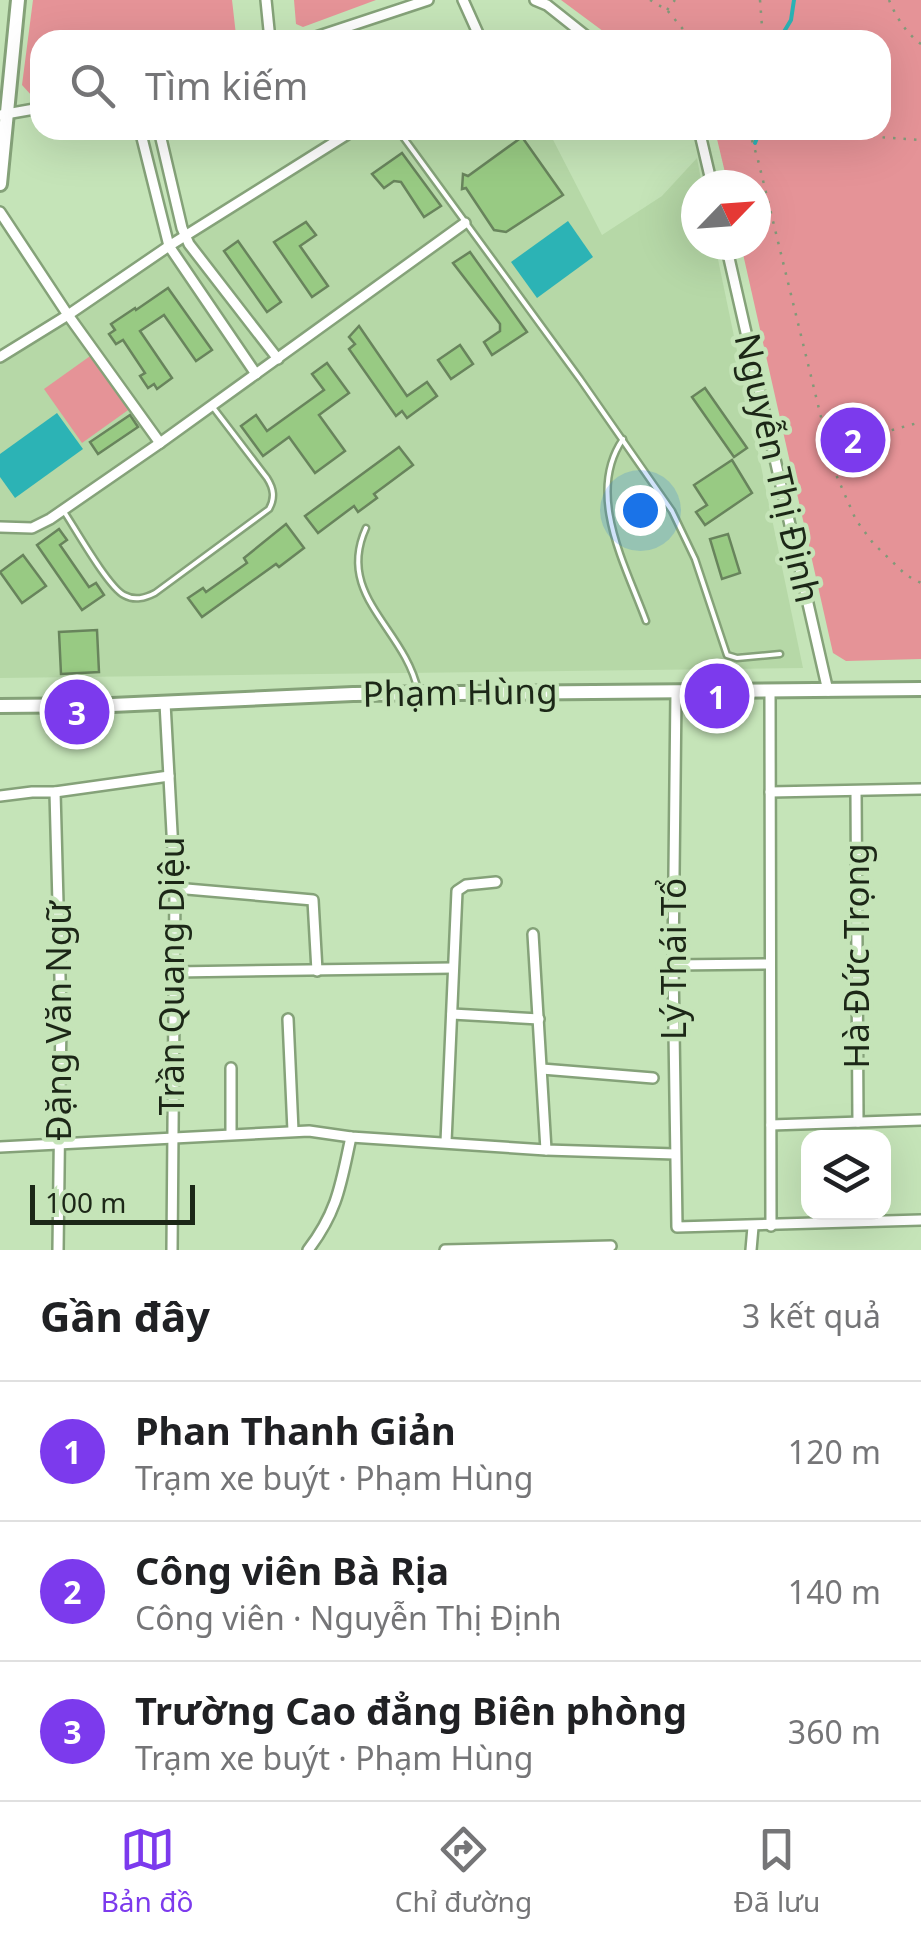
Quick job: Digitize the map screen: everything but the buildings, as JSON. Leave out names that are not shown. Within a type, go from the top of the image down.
[{"type":"street","points":[[0,184],[6,61],[18,0]]},
{"type":"street","points":[[266,0],[269,30]]},
{"type":"street","points":[[336,30],[428,0]]},
{"type":"street","points":[[462,0],[476,30]]},
{"type":"street","points":[[535,0],[578,30]]},
{"type":"street","points":[[3,114],[30,110]]},
{"type":"street","points":[[142,140],[169,246],[256,374]]},
{"type":"street","points":[[161,140],[185,236],[278,359]]},
{"type":"street","points":[[0,357],[338,140]]},
{"type":"street","points":[[701,140],[708,170]]},
{"type":"street","points":[[0,212],[160,443]]},
{"type":"street","points":[[0,526],[32,528],[63,510],[466,223]]},
{"type":"street","name":"Nguyễn Thị Định","points":[[729,260],[828,691]]},
{"type":"street","name":"Lý Thái Tổ","points":[[676,690],[677,1228],[753,1227]]},
{"type":"street","points":[[770,690],[772,1226]]},
{"type":"street","name":"Phạm Hùng","points":[[0,706],[419,694],[921,690]]},
{"type":"street","name":"Trần Quang Diệu","points":[[165,703],[175,888],[172,1250]]},
{"type":"street","points":[[0,796],[169,776]]},
{"type":"street","name":"Hà Đức Trọng","points":[[856,790],[858,1122]]},
{"type":"street","points":[[770,792],[921,790]]},
{"type":"street","name":"Đặng Văn Ngữ","points":[[55,792],[61,996],[58,1250]]},
{"type":"street","points":[[446,1142],[457,892],[466,885],[496,882]]},
{"type":"street","points":[[175,888],[313,900],[317,971]]},
{"type":"street","points":[[533,934],[546,1150]]},
{"type":"street","points":[[674,966],[770,964]]},
{"type":"street","points":[[175,972],[453,968]]},
{"type":"street","points":[[452,1014],[539,1019]]},
{"type":"street","points":[[288,1019],[293,1131]]},
{"type":"street","points":[[231,1068],[231,1134]]},
{"type":"street","points":[[542,1069],[653,1078]]},
{"type":"street","points":[[771,1125],[921,1120]]},
{"type":"street","points":[[0,1146],[293,1131],[546,1150],[676,1154]]},
{"type":"street","points":[[308,1250],[332,1214],[351,1137]]},
{"type":"street","points":[[751,1250],[753,1227],[921,1220]]},
{"type":"street","points":[[445,1250],[611,1246]]},
{"type":"lane","points":[[405,140],[659,492],[683,532],[727,654],[737,658],[780,654]]},
{"type":"lane","points":[[63,510],[115,589],[131,598],[155,593],[269,509],[273,501],[272,485],[212,406]]},
{"type":"lane","points":[[622,439],[608,471],[608,504],[646,620]]},
{"type":"lane","points":[[366,528],[357,554],[359,579],[403,650],[419,694]]},
{"type":"path","points":[[650,0],[666,10],[683,30]]},
{"type":"path","points":[[666,10],[675,0]]},
{"type":"path","points":[[760,0],[762,30]]},
{"type":"path","points":[[889,0],[910,36],[921,44]]},
{"type":"path","points":[[891,139],[921,140]]},
{"type":"path","points":[[751,140],[834,470],[856,520],[874,544],[906,575],[921,583]]},
{"type":"path","points":[[828,447],[921,422]]},
{"type":"shaded area","points":[[33,0],[232,0],[235,30],[30,30],[30,94],[22,85]]},
{"type":"shaded area","points":[[294,0],[376,0],[303,27],[296,24]]},
{"type":"shaded area","points":[[561,0],[921,0],[921,659],[846,661],[833,653],[744,260],[771,260],[771,170],[724,170],[717,140],[891,140],[891,30],[602,30]]},
{"type":"shaded area","points":[[351,140],[553,140],[602,235],[662,196],[681,175],[681,260],[718,260],[803,668],[0,678],[0,355]]},
{"type":"shaded area","points":[[697,158],[699,170],[686,170]]},
{"type":"shaded area","points":[[93,354],[131,408],[82,443],[44,389]]},
{"type":"water","points":[[568,221],[593,257],[537,298],[511,262]]},
{"type":"water","points":[[57,413],[83,449],[15,498],[0,477],[0,454]]},
{"type":"waterway","points":[[785,30],[794,0]]},
{"type":"place","name":"Công viên Bà Rịa","points":[[853,440]]},
{"type":"place","name":"Phan Thanh Giản","points":[[717,696]]},
{"type":"place","name":"Trường Cao đẳng Biên phòng","points":[[77,712]]}]
